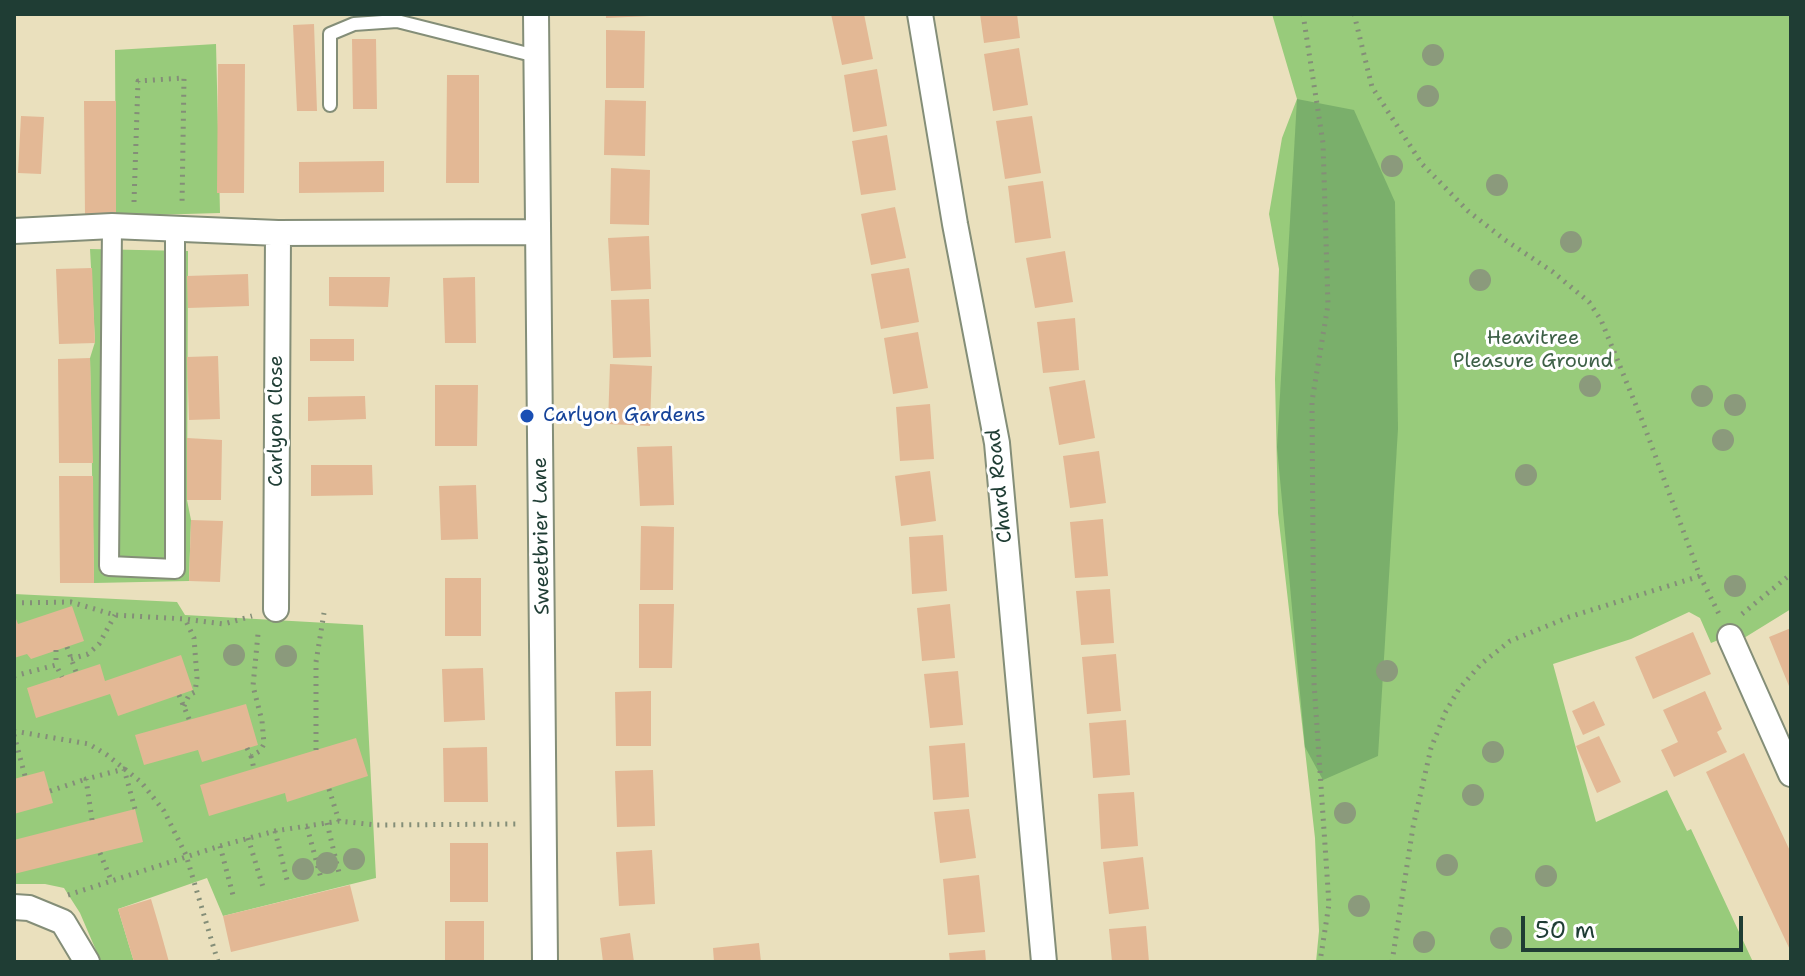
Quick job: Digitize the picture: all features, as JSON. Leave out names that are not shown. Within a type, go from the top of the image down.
[{"type":"street","name":"Sweetbrier Lane","points":[[536,14],[545,962]]},
{"type":"street","name":"Chard Road","points":[[920,14],[955,224],[997,443],[1044,962]]},
{"type":"street","points":[[14,231],[123,226],[278,233],[538,232]]},
{"type":"street","points":[[123,226],[109,566],[175,569],[178,227]]},
{"type":"street","name":"Carlyon Close","points":[[276,609],[278,233]]},
{"type":"street","points":[[1729,627],[1791,774]]},
{"type":"street","points":[[22,908],[63,922],[87,962]]},
{"type":"lane","points":[[330,105],[330,34],[354,24],[397,21],[536,56]]},
{"type":"path","points":[[1303,14],[1323,143],[1328,305],[1312,401],[1314,683],[1329,904],[1320,962]]},
{"type":"path","points":[[1354,14],[1372,87],[1422,164],[1468,211],[1589,302],[1601,320],[1700,576],[1729,627],[1791,574]]},
{"type":"path","points":[[123,226],[138,81],[184,78],[178,227]]},
{"type":"path","points":[[1392,962],[1413,827],[1431,748],[1459,689],[1481,664],[1510,641],[1569,617],[1700,576]]},
{"type":"path","points":[[14,603],[71,602],[115,615],[224,624],[276,609]]},
{"type":"path","points":[[251,756],[260,751],[264,744],[253,686],[258,634],[276,609]]},
{"type":"path","points":[[316,750],[316,662],[324,613]]},
{"type":"path","points":[[71,659],[88,654],[99,644],[115,615]]},
{"type":"path","points":[[184,706],[189,695],[195,692],[197,678],[194,638],[185,619]]},
{"type":"path","points":[[67,647],[76,672]]},
{"type":"path","points":[[56,650],[56,665],[62,677]]},
{"type":"path","points":[[14,676],[56,665]]},
{"type":"path","points":[[179,695],[189,719]]},
{"type":"path","points":[[25,776],[14,733],[89,744],[141,782],[164,811],[186,855],[218,962]]},
{"type":"path","points":[[247,748],[254,769]]},
{"type":"path","points":[[50,791],[124,769]]},
{"type":"path","points":[[124,769],[135,809]]},
{"type":"path","points":[[86,779],[92,820]]},
{"type":"path","points":[[329,789],[339,821]]},
{"type":"path","points":[[22,908],[186,855],[275,831],[339,821],[376,825],[544,823]]},
{"type":"path","points":[[327,823],[340,877]]},
{"type":"path","points":[[307,827],[321,878]]},
{"type":"path","points":[[275,831],[288,884]]},
{"type":"path","points":[[248,838],[263,887]]},
{"type":"path","points":[[220,846],[234,899]]},
{"type":"path","points":[[100,853],[111,880]]},
{"type":"green space","name":"Heavitree Pleasure Ground","points":[[1272,14],[1791,14],[1791,609],[1744,638],[1740,631],[1711,643],[1700,618],[1689,612],[1631,639],[1553,664],[1596,822],[1667,790],[1687,831],[1691,829],[1753,962],[1316,962],[1319,931],[1315,838],[1278,513],[1275,379],[1279,269],[1269,214],[1282,138],[1297,99]]},
{"type":"green space","points":[[216,44],[220,213],[116,216],[115,50]]},
{"type":"green space","points":[[1297,99],[1354,110],[1395,202],[1398,429],[1378,756],[1323,780],[1305,747],[1277,447]]},
{"type":"green space","points":[[90,249],[188,251],[189,581],[94,583],[90,358],[95,342]]},
{"type":"green space","points":[[14,594],[177,602],[185,615],[363,625],[376,878],[223,916],[207,878],[118,909],[134,962],[101,962],[80,913],[64,888],[45,884],[14,884]]},
{"type":"building","points":[[606,14],[650,14],[650,16],[606,18]]},
{"type":"building","points":[[831,14],[864,14],[873,59],[842,65]]},
{"type":"building","points":[[980,14],[1017,14],[1020,38],[984,43]]},
{"type":"building","points":[[314,24],[317,111],[297,111],[293,25]]},
{"type":"building","points":[[606,30],[645,31],[644,88],[606,88]]},
{"type":"building","points":[[352,39],[376,39],[377,109],[353,109]]},
{"type":"building","points":[[1019,48],[1028,105],[993,111],[984,54]]},
{"type":"building","points":[[218,64],[245,64],[244,193],[217,193]]},
{"type":"building","points":[[877,69],[887,126],[853,132],[844,75]]},
{"type":"building","points":[[447,75],[479,75],[479,183],[446,183]]},
{"type":"building","points":[[605,100],[646,101],[645,156],[604,155]]},
{"type":"building","points":[[84,101],[116,101],[116,216],[85,216]]},
{"type":"building","points":[[21,116],[44,117],[41,174],[18,173]]},
{"type":"building","points":[[1032,116],[1041,173],[1005,179],[996,121]]},
{"type":"building","points":[[887,135],[896,190],[861,195],[852,141]]},
{"type":"building","points":[[384,161],[384,192],[299,193],[299,162]]},
{"type":"building","points":[[611,168],[650,170],[649,225],[610,224]]},
{"type":"building","points":[[1043,181],[1051,238],[1015,243],[1008,186]]},
{"type":"building","points":[[895,207],[906,258],[871,265],[861,214]]},
{"type":"building","points":[[649,236],[651,289],[611,291],[608,238]]},
{"type":"building","points":[[1065,251],[1073,302],[1035,308],[1026,258]]},
{"type":"building","points":[[92,268],[95,343],[59,344],[56,269]]},
{"type":"building","points":[[909,268],[919,322],[881,329],[871,274]]},
{"type":"building","points":[[248,274],[249,306],[188,308],[187,276]]},
{"type":"building","points":[[329,277],[390,277],[388,307],[329,306]]},
{"type":"building","points":[[475,277],[476,343],[445,343],[443,278]]},
{"type":"building","points":[[649,299],[651,357],[613,358],[611,300]]},
{"type":"building","points":[[1075,318],[1079,370],[1043,373],[1037,322]]},
{"type":"building","points":[[918,332],[928,388],[893,394],[884,338]]},
{"type":"building","points":[[310,339],[354,339],[354,361],[310,361]]},
{"type":"building","points":[[218,356],[220,419],[189,420],[187,357]]},
{"type":"building","points":[[90,358],[93,463],[59,463],[58,359]]},
{"type":"building","points":[[610,364],[652,366],[650,426],[608,424]]},
{"type":"building","points":[[1085,380],[1095,438],[1059,445],[1049,387]]},
{"type":"building","points":[[435,385],[478,385],[477,446],[435,446]]},
{"type":"building","points":[[365,396],[366,419],[308,421],[308,397]]},
{"type":"building","points":[[930,404],[934,459],[900,461],[896,407]]},
{"type":"building","points":[[187,438],[222,440],[221,500],[187,500]]},
{"type":"building","points":[[672,446],[674,505],[640,506],[637,447]]},
{"type":"building","points":[[1099,451],[1106,503],[1070,508],[1063,456]]},
{"type":"building","points":[[311,465],[372,465],[373,495],[311,496]]},
{"type":"building","points":[[930,471],[936,521],[901,526],[895,476]]},
{"type":"building","points":[[59,476],[93,476],[94,583],[60,583]]},
{"type":"building","points":[[476,485],[478,539],[441,540],[439,486]]},
{"type":"building","points":[[1103,519],[1108,576],[1075,578],[1070,522]]},
{"type":"building","points":[[191,520],[223,521],[220,582],[189,581]]},
{"type":"building","points":[[641,526],[674,527],[673,590],[640,590]]},
{"type":"building","points":[[943,535],[947,591],[912,594],[909,537]]},
{"type":"building","points":[[445,578],[481,578],[481,636],[445,636]]},
{"type":"building","points":[[1110,589],[1114,643],[1081,645],[1076,591]]},
{"type":"building","points":[[639,604],[674,604],[672,668],[639,668]]},
{"type":"building","points":[[950,604],[955,658],[922,661],[917,608]]},
{"type":"building","points":[[72,606],[84,641],[31,659],[27,654],[14,658],[14,614],[18,624]]},
{"type":"building","points":[[1791,628],[1791,691],[1769,637]]},
{"type":"building","points":[[1693,632],[1711,674],[1653,699],[1635,657]]},
{"type":"building","points":[[1116,654],[1121,711],[1087,714],[1082,657]]},
{"type":"building","points":[[181,655],[193,690],[118,716],[110,694],[36,718],[27,688],[100,664],[105,681]]},
{"type":"building","points":[[483,668],[485,720],[444,722],[442,669]]},
{"type":"building","points":[[958,671],[963,725],[930,728],[924,674]]},
{"type":"building","points":[[651,691],[651,746],[616,746],[615,692]]},
{"type":"building","points":[[1705,691],[1722,729],[1717,732],[1727,752],[1674,777],[1661,750],[1678,742],[1663,710]]},
{"type":"building","points":[[1594,701],[1605,725],[1583,735],[1572,711]]},
{"type":"building","points":[[246,704],[258,745],[202,762],[198,750],[144,765],[135,735]]},
{"type":"building","points":[[1126,720],[1130,775],[1093,778],[1089,723]]},
{"type":"building","points":[[1599,736],[1621,782],[1597,793],[1576,746]]},
{"type":"building","points":[[356,738],[368,776],[287,802],[285,793],[209,816],[200,785]]},
{"type":"building","points":[[965,743],[969,797],[933,800],[929,746]]},
{"type":"building","points":[[487,747],[488,802],[444,802],[443,748]]},
{"type":"building","points":[[1744,753],[1791,853],[1791,952],[1706,772]]},
{"type":"building","points":[[653,770],[655,826],[617,827],[615,771]]},
{"type":"building","points":[[44,771],[53,803],[14,814],[14,779]]},
{"type":"building","points":[[1134,792],[1138,846],[1101,849],[1098,794]]},
{"type":"building","points":[[135,809],[143,842],[14,874],[14,840]]},
{"type":"building","points":[[969,809],[976,858],[940,863],[934,812]]},
{"type":"building","points":[[450,843],[488,843],[488,902],[450,902]]},
{"type":"building","points":[[652,850],[655,904],[619,906],[616,852]]},
{"type":"building","points":[[1143,857],[1149,909],[1109,914],[1103,862]]},
{"type":"building","points":[[979,875],[985,932],[948,935],[943,879]]},
{"type":"building","points":[[350,885],[359,921],[231,952],[223,916]]},
{"type":"building","points":[[151,899],[169,962],[134,962],[118,909]]},
{"type":"building","points":[[445,921],[484,921],[484,962],[445,962]]},
{"type":"building","points":[[1146,926],[1149,962],[1112,962],[1109,929]]},
{"type":"building","points":[[630,933],[634,962],[603,962],[600,938]]},
{"type":"building","points":[[759,943],[761,962],[714,962],[713,948]]},
{"type":"building","points":[[985,950],[986,962],[950,962],[949,953]]},
{"type":"place","name":"Carlyon Gardens","points":[[527,416]]}]
